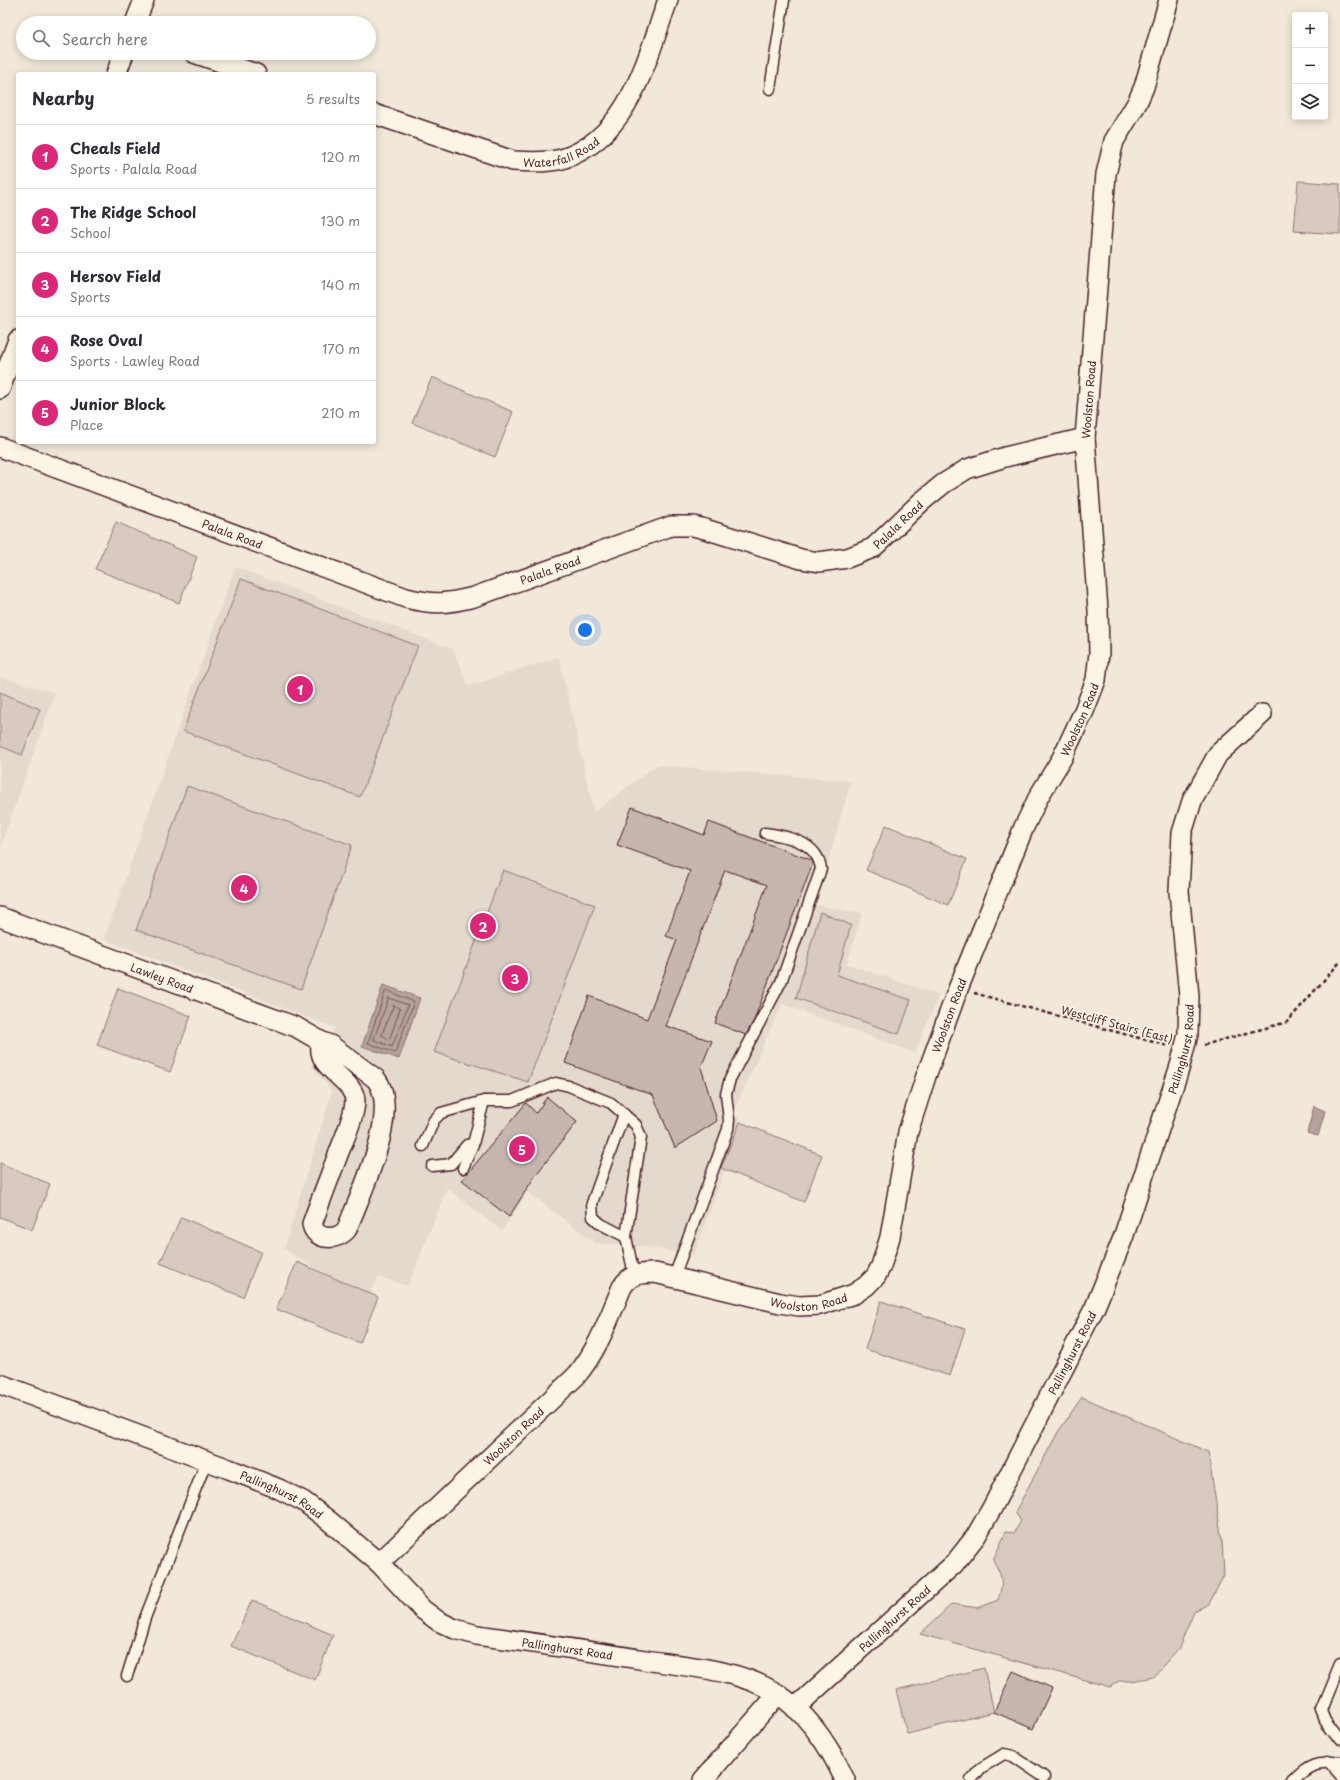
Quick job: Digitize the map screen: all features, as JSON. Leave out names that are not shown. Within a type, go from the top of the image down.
[{"type":"street","points":[[138,16],[144,0]]},
{"type":"street","name":"Waterfall Road","points":[[376,115],[513,161],[531,162],[561,159],[577,152],[597,139],[613,124],[634,93],[668,0]]},
{"type":"street","name":"Woolston Road","points":[[379,1563],[576,1376],[588,1362],[597,1346],[626,1280],[634,1275],[642,1273],[655,1273],[780,1303],[799,1306],[820,1305],[854,1294],[866,1286],[876,1276],[887,1252],[908,1132],[958,989],[1024,828],[1039,796],[1062,758],[1084,711],[1096,680],[1099,653],[1098,610],[1085,438],[1106,174],[1111,153],[1119,133],[1141,95],[1169,0]]},
{"type":"street","points":[[117,72],[121,60]]},
{"type":"street","points":[[215,60],[250,72]]},
{"type":"street","points":[[0,389],[16,345]]},
{"type":"street","name":"Palala Road","points":[[0,447],[406,598],[435,604],[450,604],[474,597],[671,526],[693,526],[705,528],[801,560],[819,562],[847,558],[873,548],[926,498],[943,484],[966,469],[1006,456],[1085,438]]},
{"type":"street","name":"Pallinghurst Road","points":[[0,1384],[207,1460],[279,1489],[303,1501],[379,1563],[422,1609],[438,1621],[456,1629],[477,1635],[746,1678],[778,1694],[795,1708],[954,1564],[976,1536],[992,1508],[1104,1288],[1123,1238],[1188,1034],[1190,1010],[1179,891],[1182,833],[1192,802],[1218,754],[1262,714]]},
{"type":"street","name":"Lawley Road","points":[[0,917],[296,1026],[322,1042],[330,1045],[376,1080],[382,1086],[386,1103],[385,1117],[378,1146],[350,1220],[343,1233],[332,1238],[318,1234],[313,1230],[312,1224],[348,1130],[355,1101],[352,1091],[335,1074],[321,1052],[322,1042]]},
{"type":"street","points":[[703,1780],[778,1694]]},
{"type":"street","points":[[795,1708],[819,1734],[838,1763],[845,1780]]},
{"type":"lane","points":[[770,89],[784,0]]},
{"type":"lane","points":[[674,1277],[728,1129],[729,1120],[726,1094],[730,1079],[781,982],[821,869],[817,857],[804,843],[794,838],[765,833]]},
{"type":"lane","points":[[423,1146],[431,1126],[437,1116],[448,1111],[484,1101],[512,1101],[530,1095],[552,1084],[562,1084],[611,1104],[636,1125],[641,1137],[626,1237],[634,1275]]},
{"type":"lane","points":[[463,1168],[473,1144],[484,1101]]},
{"type":"lane","points":[[624,1114],[592,1203],[593,1217],[601,1224],[626,1237]]},
{"type":"lane","points":[[432,1166],[451,1164],[467,1145],[473,1144]]},
{"type":"lane","points":[[126,1676],[145,1618],[207,1460]]},
{"type":"lane","points":[[1340,1664],[1321,1710],[1325,1720],[1340,1740]]},
{"type":"lane","points":[[971,1780],[981,1768],[1004,1754],[1013,1756],[1044,1777]]},
{"type":"lane","points":[[1328,1762],[1340,1776]]},
{"type":"lane","points":[[1293,1780],[1307,1767],[1317,1763],[1328,1762],[1340,1764]]},
{"type":"path","name":"Westcliff Stairs (East)","points":[[958,989],[1184,1050],[1288,1022],[1340,962]]},
{"type":"shaded area","points":[[1298,181],[1340,184],[1340,234],[1294,231]]},
{"type":"shaded area","points":[[432,377],[513,412],[495,457],[412,423]]},
{"type":"shaded area","points":[[116,522],[197,557],[179,603],[95,569]]},
{"type":"shaded area","points":[[235,567],[453,649],[468,686],[559,657],[594,812],[657,765],[851,781],[816,905],[862,913],[847,964],[939,995],[915,1053],[782,1004],[733,1113],[742,1122],[694,1255],[647,1247],[595,1243],[528,1192],[502,1231],[447,1188],[408,1286],[378,1277],[367,1299],[284,1249],[332,1091],[311,1066],[335,1028],[104,939]]},
{"type":"shaded area","points":[[241,579],[418,646],[360,797],[183,731]]},
{"type":"shaded area","points":[[0,677],[55,693],[0,848]]},
{"type":"shaded area","points":[[0,692],[40,709],[22,755],[0,746]]},
{"type":"shaded area","points":[[187,786],[352,845],[301,989],[136,930]]},
{"type":"shaded area","points":[[886,825],[967,859],[948,905],[866,870]]},
{"type":"shaded area","points":[[503,870],[595,905],[528,1082],[434,1052]]},
{"type":"shaded area","points":[[820,912],[851,925],[837,975],[911,1000],[899,1034],[796,998]]},
{"type":"shaded area","points":[[118,988],[191,1016],[170,1072],[97,1045]]},
{"type":"shaded area","points":[[740,1122],[822,1155],[804,1202],[721,1168]]},
{"type":"shaded area","points":[[0,1163],[50,1184],[32,1230],[0,1217]]},
{"type":"shaded area","points":[[181,1217],[261,1252],[243,1297],[160,1263]]},
{"type":"shaded area","points":[[297,1262],[378,1297],[360,1343],[276,1309]]},
{"type":"shaded area","points":[[881,1301],[965,1329],[950,1376],[865,1349]]},
{"type":"shaded area","points":[[1082,1397],[1208,1452],[1222,1541],[1224,1575],[1209,1604],[1194,1611],[1179,1648],[1153,1677],[1132,1681],[1119,1681],[1110,1687],[920,1634],[952,1604],[978,1608],[998,1600],[1001,1588],[1001,1579],[993,1560],[1006,1532],[1014,1533],[1021,1521],[1015,1512],[1058,1432]]},
{"type":"shaded area","points":[[252,1600],[333,1635],[315,1680],[231,1646]]},
{"type":"shaded area","points":[[984,1668],[994,1712],[907,1734],[896,1690]]},
{"type":"water","points":[[383,985],[420,998],[399,1059],[362,1046]]},
{"type":"water","points":[[1314,1106],[1325,1111],[1318,1136],[1307,1133]]},
{"type":"building","points":[[632,807],[704,835],[709,822],[811,860],[813,863],[754,1020],[746,1035],[715,1023],[767,885],[725,870],[666,1026],[712,1041],[701,1067],[717,1121],[675,1148],[653,1095],[565,1063],[589,996],[647,1019],[677,940],[666,936],[690,871],[617,845]]},
{"type":"building","points":[[547,1097],[577,1122],[535,1176],[509,1217],[462,1180],[526,1103],[536,1113]]},
{"type":"building","points":[[1013,1671],[1052,1688],[1033,1729],[994,1712]]},
{"type":"place","name":"Cheals Field","points":[[300,689]]},
{"type":"place","name":"Rose Oval","points":[[244,888]]},
{"type":"place","name":"The Ridge School","points":[[483,926]]},
{"type":"place","name":"Hersov Field","points":[[515,978]]},
{"type":"place","name":"Junior Block","points":[[522,1149]]}]
